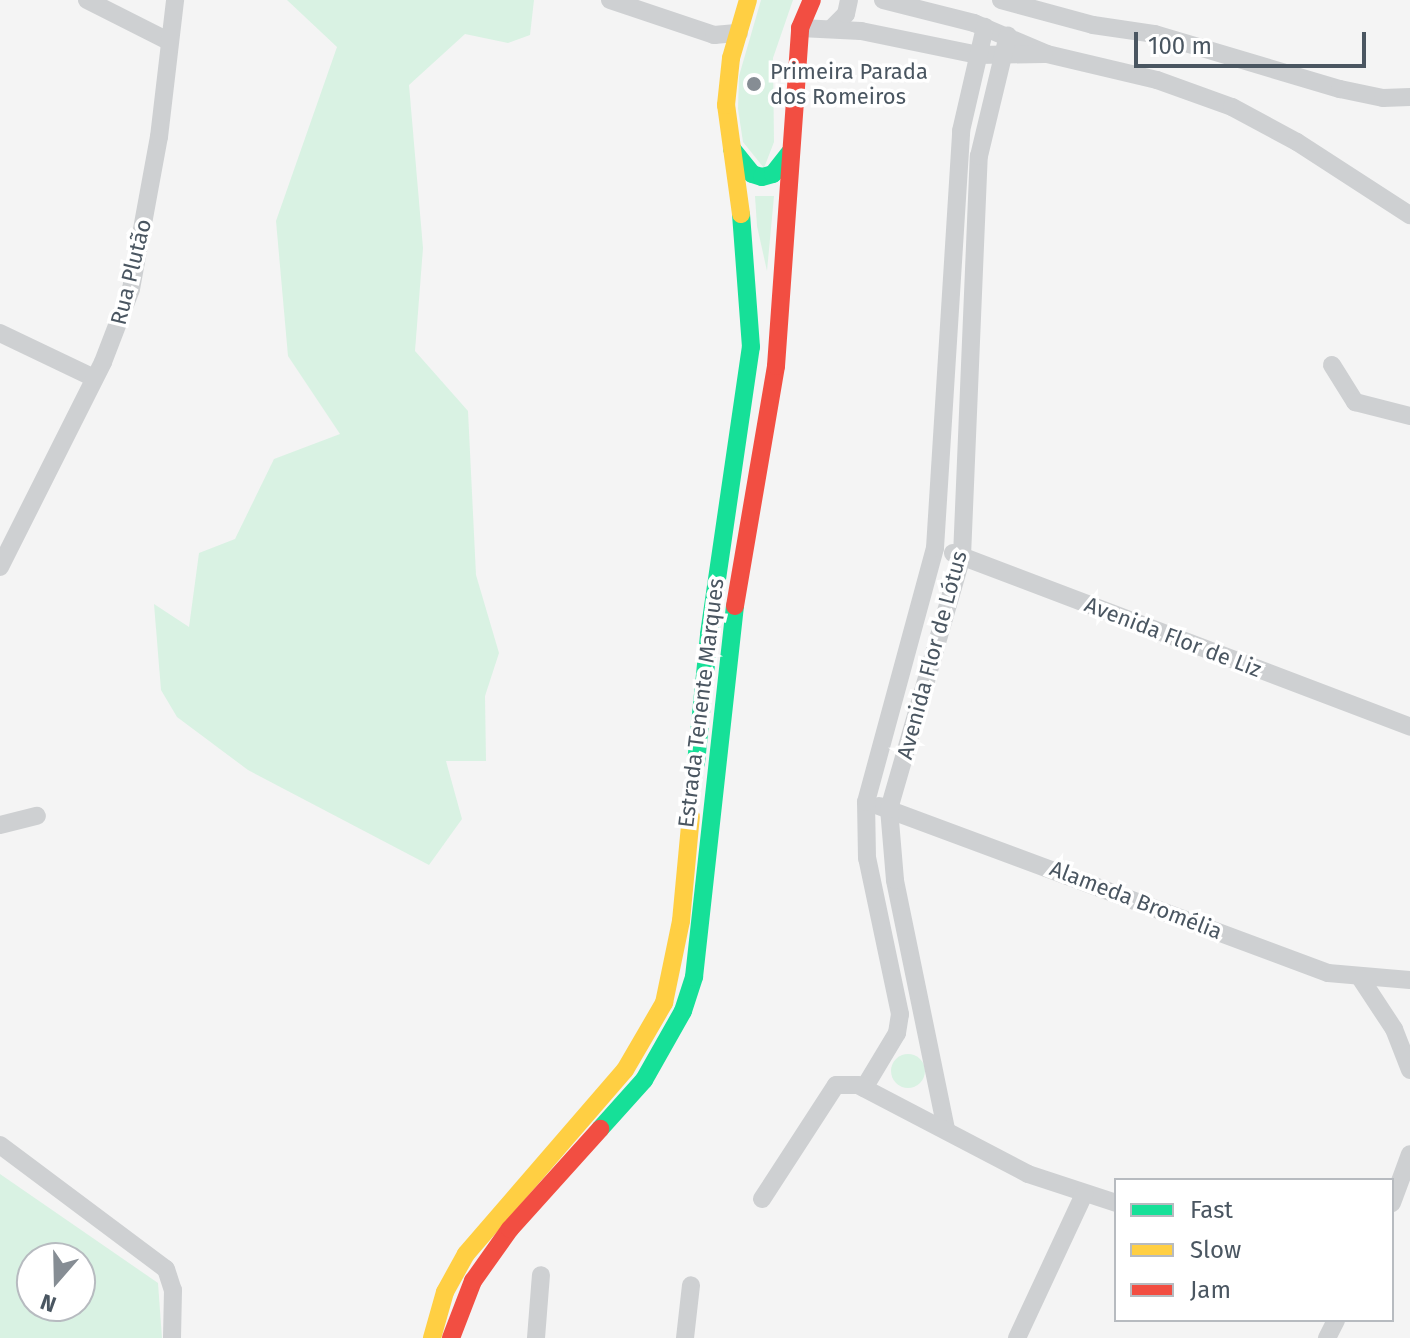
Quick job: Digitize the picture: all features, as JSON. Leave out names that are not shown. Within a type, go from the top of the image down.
[{"type":"main road","name":"Estrada Tenente Marques","points":[[432,1338],[445,1292],[466,1254],[494,1216],[625,1070],[664,1003],[681,921],[709,634],[751,347],[752,298],[726,105],[729,69],[748,0]]},
{"type":"main road","name":"Estrada Tenente Marques","points":[[451,1338],[473,1281],[510,1229],[644,1080],[683,1011],[694,977],[730,638],[776,366],[800,28],[812,0]]},
{"type":"main road","points":[[732,148],[752,174],[762,177],[773,174],[790,152]]},
{"type":"street","points":[[87,0],[168,41]]},
{"type":"street","name":"Rua Plutão","points":[[2,555],[94,378],[131,289],[159,137],[175,0]]},
{"type":"street","points":[[610,0],[661,20],[714,35],[739,33]]},
{"type":"street","points":[[831,29],[846,14],[849,0]]},
{"type":"street","points":[[883,0],[985,27],[1047,54],[1157,80],[1232,107],[1297,142],[1410,215]]},
{"type":"street","points":[[1001,0],[1093,25],[1155,34],[1340,89],[1383,98],[1410,97]]},
{"type":"street","points":[[661,20],[718,52],[729,69]]},
{"type":"street","name":"Avenida Flor de Lótus","points":[[864,1088],[897,1033],[900,1014],[867,858],[866,802],[935,548],[959,160],[985,27]]},
{"type":"street","points":[[800,28],[831,29],[978,55],[1047,54]]},
{"type":"street","name":"Avenida Flor de Lótus","points":[[946,1129],[895,880],[889,809],[962,556],[979,156],[1008,35]]},
{"type":"street","points":[[0,333],[94,378]]},
{"type":"street","points":[[1332,365],[1355,402],[1409,415]]},
{"type":"street","name":"Avenida Flor de Liz","points":[[935,548],[1410,727]]},
{"type":"street","name":"Alameda Bromélia","points":[[866,802],[1287,959],[1361,979],[1410,980]]},
{"type":"street","points":[[0,825],[37,816]]},
{"type":"street","points":[[1361,979],[1394,1029],[1410,1070]]},
{"type":"street","points":[[762,1199],[836,1085],[864,1088],[1028,1174],[1114,1202]]},
{"type":"street","points":[[0,1145],[166,1269],[173,1290],[172,1338]]},
{"type":"street","points":[[1394,1198],[1410,1154]]},
{"type":"street","points":[[1017,1338],[1084,1194]]},
{"type":"street","points":[[536,1338],[541,1275]]},
{"type":"street","points":[[685,1338],[691,1285]]},
{"type":"green space","points":[[287,0],[534,0],[530,35],[508,43],[465,34],[409,85],[423,248],[415,351],[468,411],[476,575],[499,653],[485,696],[486,761],[446,761],[462,819],[429,865],[248,770],[177,717],[161,690],[154,604],[189,627],[199,553],[235,539],[274,459],[340,434],[288,356],[276,221],[337,47]]},
{"type":"green space","points":[[761,0],[793,0],[773,58],[774,142],[764,168],[743,142],[738,109],[739,76]]},
{"type":"green space","points":[[755,196],[774,196],[767,271],[757,226]]},
{"type":"green space","points":[[908,1054],[920,1059],[925,1071],[920,1083],[908,1088],[896,1083],[891,1071],[896,1059]]},
{"type":"green space","points":[[0,1174],[158,1283],[162,1338],[0,1338]]},
{"type":"traffic: fast","points":[[732,149],[752,174],[762,177],[773,174],[790,152]]},
{"type":"traffic: fast","points":[[696,763],[709,634],[751,347],[741,214]]},
{"type":"traffic: fast","points":[[600,1129],[644,1080],[683,1011],[694,977],[735,606]]},
{"type":"traffic: slow","points":[[741,214],[726,105],[731,58],[748,0]]},
{"type":"traffic: slow","points":[[432,1338],[445,1292],[466,1254],[625,1070],[664,1003],[681,921],[691,816]]},
{"type":"traffic: jam","points":[[735,606],[776,366],[800,28],[812,0]]},
{"type":"traffic: jam","points":[[451,1338],[473,1281],[510,1229],[600,1129]]},
{"type":"place","name":"Primeira Parada dos Romeiros","points":[[754,84]]}]
